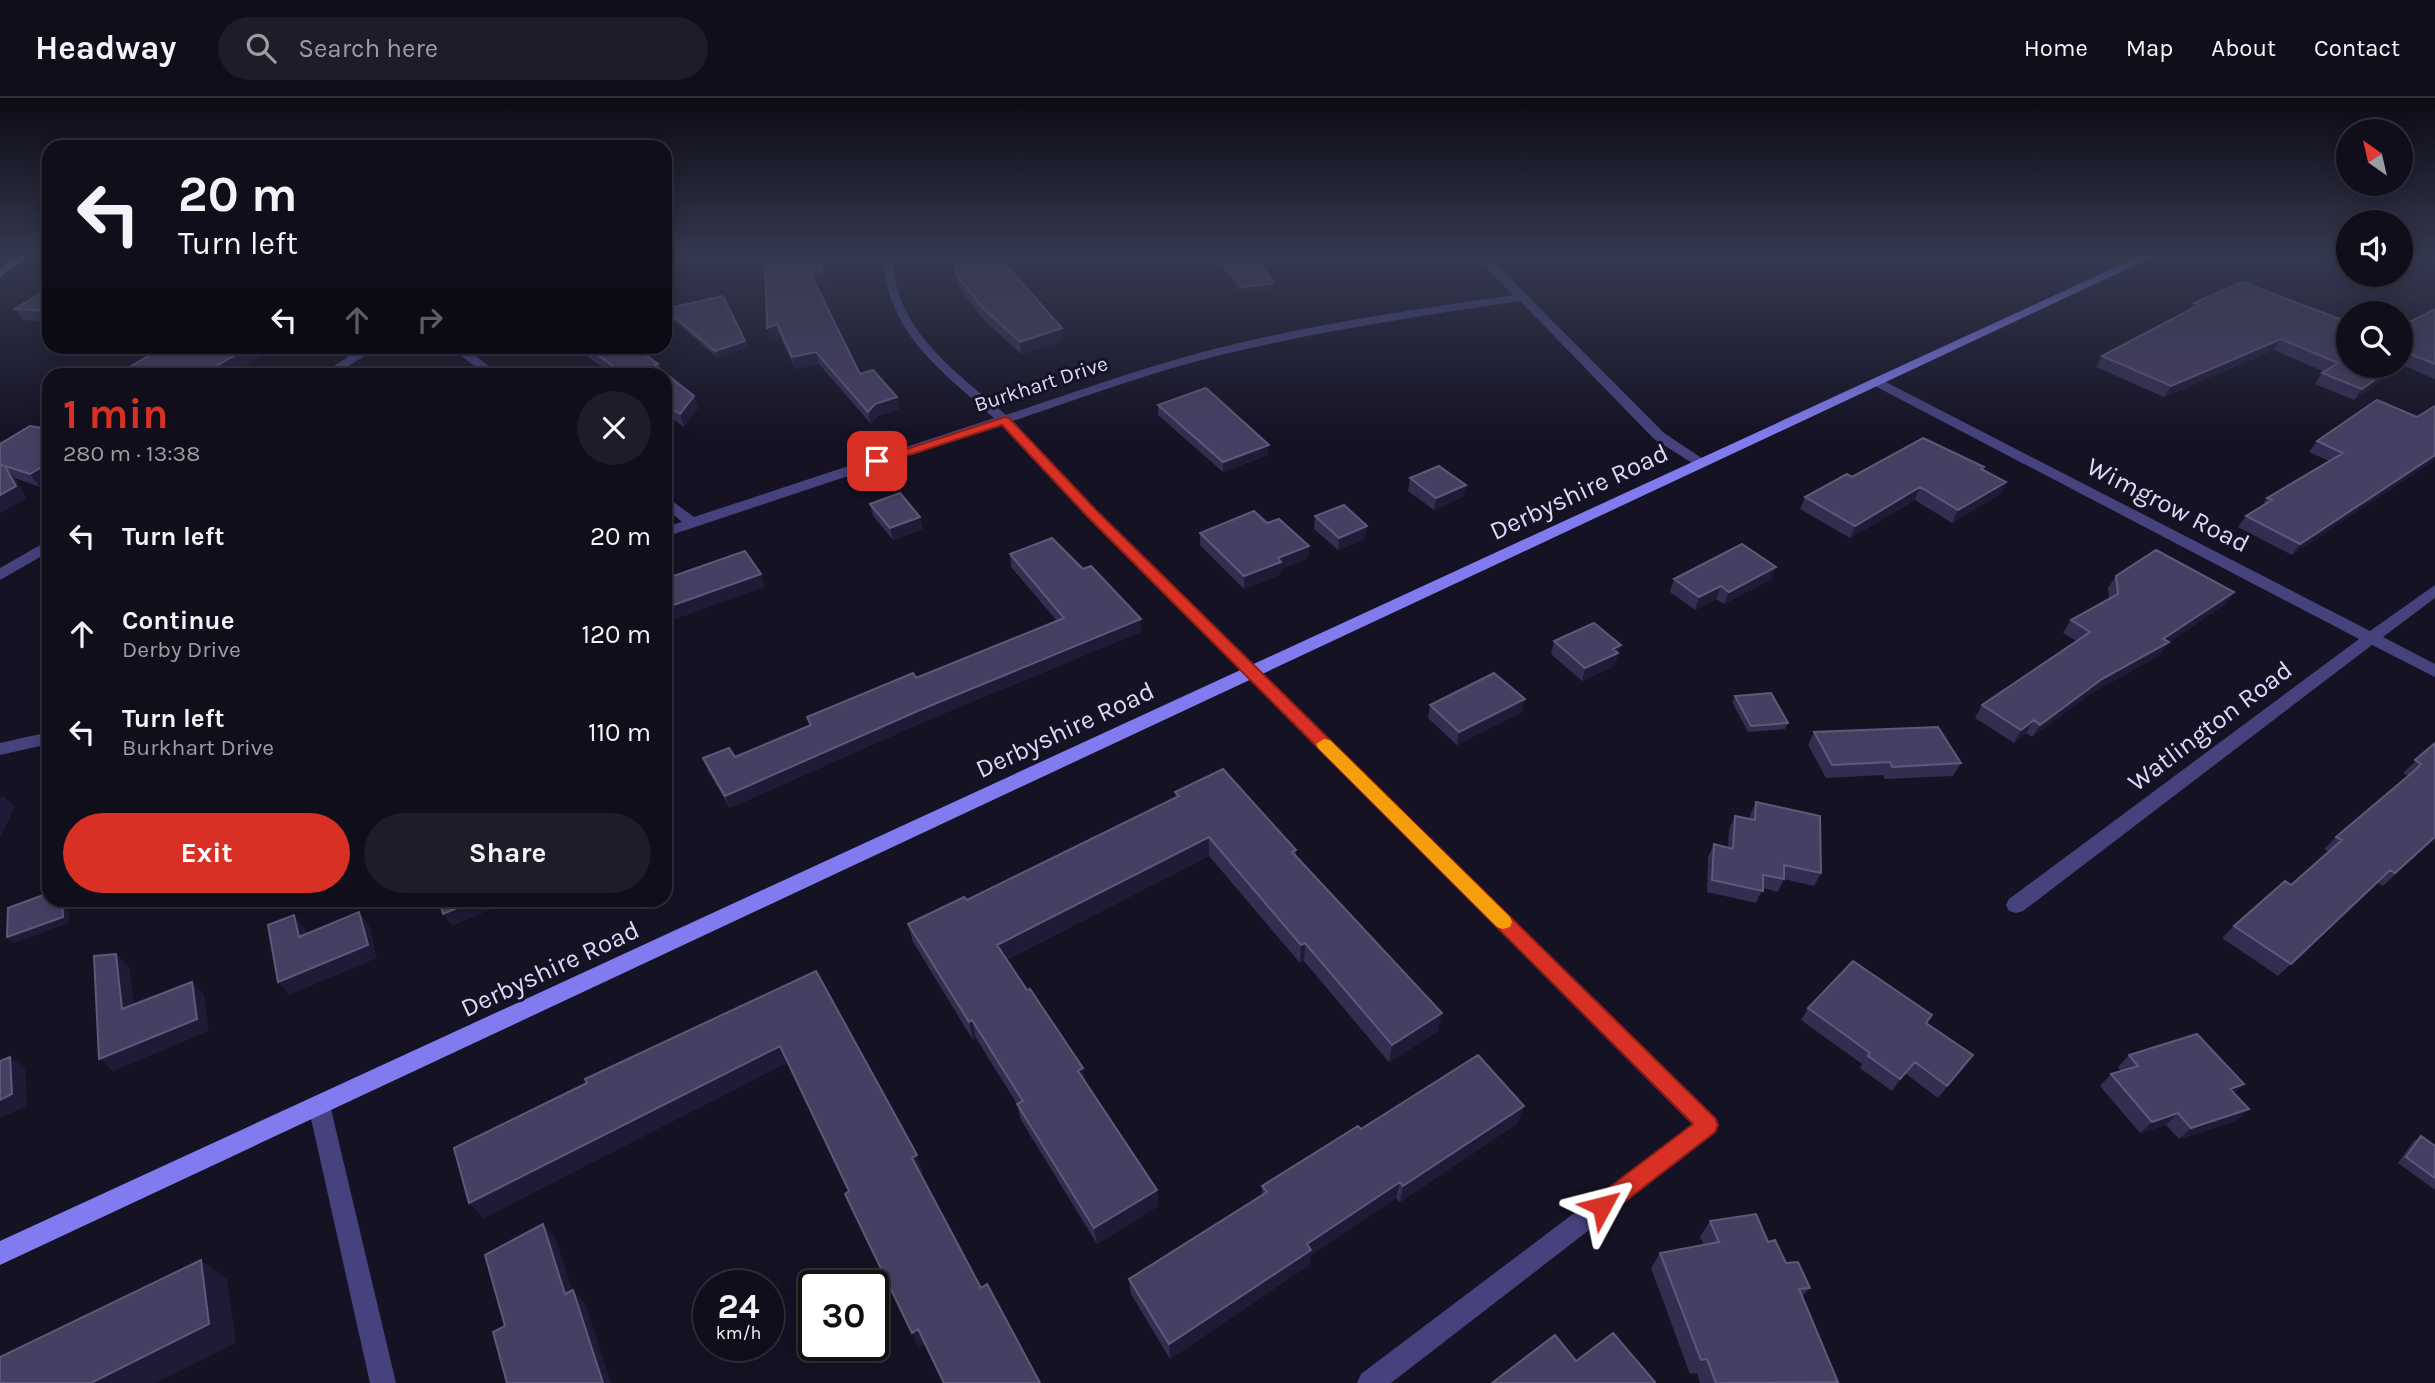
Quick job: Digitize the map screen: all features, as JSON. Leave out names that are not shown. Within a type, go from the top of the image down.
[{"type":"street","points":[[904,315],[910,327],[973,393],[1005,421],[1091,513],[1708,1125],[1370,1383]]},
{"type":"street","name":"Burkhart Drive","points":[[672,529],[1175,363],[1235,346],[1401,315]]},
{"type":"street","points":[[1540,315],[1659,436],[1702,463]]},
{"type":"street","name":"Derbyshire Road","points":[[0,1254],[2023,315]]},
{"type":"street","points":[[338,368],[361,354]]},
{"type":"street","points":[[465,354],[485,368]]},
{"type":"street","name":"Wimgrow Road","points":[[1878,383],[2435,671]]},
{"type":"street","points":[[672,506],[691,522]]},
{"type":"street","points":[[0,575],[42,549]]},
{"type":"street","name":"Watlington Road","points":[[2016,905],[2435,590]]},
{"type":"street","points":[[0,749],[42,740]]},
{"type":"street","points":[[319,1105],[383,1383]]},
{"type":"building","points":[[672,315],[732,315],[745,341],[715,351]]},
{"type":"building","points":[[767,315],[831,315],[860,374],[873,370],[897,397],[875,404],[868,412],[816,352],[792,357],[777,324],[767,328]]},
{"type":"building","points":[[991,315],[1050,315],[1062,328],[1020,342]]},
{"type":"building","points":[[2180,315],[2329,315],[2336,317],[2336,362],[2281,339],[2171,386],[2102,356]]},
{"type":"building","points":[[2423,315],[2435,315],[2435,364],[2413,355],[2413,320]]},
{"type":"building","points":[[152,354],[237,354],[212,368],[128,368]]},
{"type":"building","points":[[596,354],[644,354],[658,364],[655,365],[659,368],[616,368]]},
{"type":"building","points":[[2336,364],[2336,378],[2377,378],[2362,389],[2322,373]]},
{"type":"building","points":[[672,379],[694,396],[680,414],[672,409]]},
{"type":"building","points":[[1206,388],[1269,445],[1223,462],[1158,405]]},
{"type":"building","points":[[2377,400],[2417,417],[2435,406],[2435,455],[2300,544],[2246,516],[2272,500],[2267,498],[2343,453],[2317,441]]},
{"type":"building","points":[[30,426],[42,428],[42,467],[30,474],[5,466],[16,486],[0,495],[2,465],[0,444]]},
{"type":"building","points":[[1923,438],[1984,467],[1981,469],[2006,482],[1958,510],[1920,487],[1855,526],[1805,497],[1847,474],[1852,477]]},
{"type":"building","points":[[1439,466],[1466,485],[1436,498],[1410,478]]},
{"type":"building","points":[[900,493],[920,517],[890,528],[870,504]]},
{"type":"building","points":[[1344,505],[1367,526],[1339,538],[1315,516]]},
{"type":"building","points":[[1254,511],[1267,523],[1279,519],[1309,546],[1278,558],[1281,562],[1244,576],[1200,533]]},
{"type":"building","points":[[1052,538],[1083,569],[1091,566],[1141,619],[920,710],[725,796],[703,758],[729,748],[735,757],[811,725],[807,717],[913,673],[916,678],[1064,618],[1010,554]]},
{"type":"building","points":[[1742,544],[1776,567],[1729,592],[1721,586],[1699,597],[1674,579]]},
{"type":"building","points":[[2156,550],[2234,592],[2163,639],[2169,642],[2102,679],[2040,725],[2034,720],[2021,730],[1982,705],[2090,632],[2071,620],[2118,594],[2116,576]]},
{"type":"building","points":[[745,551],[761,574],[672,606],[672,577]]},
{"type":"building","points":[[1594,623],[1621,645],[1613,649],[1618,653],[1585,668],[1554,641]]},
{"type":"building","points":[[1494,673],[1525,699],[1459,732],[1430,705]]},
{"type":"building","points":[[1771,693],[1788,723],[1751,726],[1735,696]]},
{"type":"building","points":[[1938,727],[1961,763],[1892,767],[1890,762],[1832,765],[1814,732]]},
{"type":"building","points":[[2435,743],[2435,837],[2395,873],[2390,870],[2291,964],[2234,926],[2285,881],[2291,885],[2342,840],[2336,837],[2414,771],[2421,764],[2415,760]]},
{"type":"building","points":[[1223,769],[1296,850],[1292,852],[1442,1013],[1392,1045],[1305,943],[1301,945],[1209,837],[997,945],[1083,1068],[1078,1071],[1157,1190],[1094,1228],[1017,1104],[1023,1101],[972,1020],[969,1022],[908,924],[964,897],[967,900],[1179,796],[1175,792]]},
{"type":"building","points":[[1756,802],[1820,816],[1821,873],[1784,865],[1784,879],[1763,875],[1763,891],[1712,880],[1714,844],[1733,849],[1735,816],[1755,820]]},
{"type":"building","points":[[42,896],[42,907],[62,907],[63,917],[7,937],[8,908]]},
{"type":"building","points":[[441,907],[460,907],[443,914]]},
{"type":"building","points":[[359,912],[368,945],[278,982],[268,925],[294,915],[299,937]]},
{"type":"building","points":[[116,954],[122,1009],[192,982],[197,1019],[99,1059],[94,956]]},
{"type":"building","points":[[1853,961],[1932,1015],[1926,1023],[1973,1055],[1947,1086],[1915,1062],[1900,1079],[1868,1056],[1870,1053],[1808,1008]]},
{"type":"building","points":[[816,971],[917,1155],[912,1158],[981,1288],[987,1284],[1040,1383],[944,1383],[918,1329],[912,1333],[889,1285],[889,1270],[882,1270],[845,1194],[849,1191],[780,1046],[469,1203],[454,1148],[587,1083],[585,1079]]},
{"type":"building","points":[[2197,1034],[2244,1084],[2230,1089],[2249,1109],[2191,1128],[2178,1113],[2152,1122],[2111,1074],[2138,1066],[2129,1055]]},
{"type":"building","points":[[1478,1055],[1524,1106],[1403,1186],[1400,1182],[1307,1244],[1311,1250],[1169,1344],[1129,1279],[1267,1192],[1262,1186],[1358,1126],[1361,1129]]},
{"type":"building","points":[[10,1057],[12,1094],[0,1100],[0,1061]]},
{"type":"building","points":[[2421,1136],[2435,1146],[2435,1178],[2406,1157]]},
{"type":"building","points":[[1756,1214],[1768,1242],[1775,1240],[1786,1263],[1798,1262],[1810,1288],[1799,1289],[1838,1382],[1716,1383],[1707,1359],[1701,1360],[1660,1253],[1719,1242],[1710,1221]]},
{"type":"building","points":[[543,1224],[565,1294],[573,1290],[603,1383],[507,1383],[493,1332],[505,1326],[485,1255]]},
{"type":"building","points":[[201,1260],[209,1324],[91,1383],[0,1383],[0,1357]]},
{"type":"building","points":[[1613,1333],[1655,1383],[1492,1383],[1555,1335],[1576,1361]]},
{"type":"slow traffic","points":[[1324,744],[1503,922]]},
{"type":"route","points":[[877,461],[1005,421],[1091,513],[1708,1125],[1602,1206]]}]
